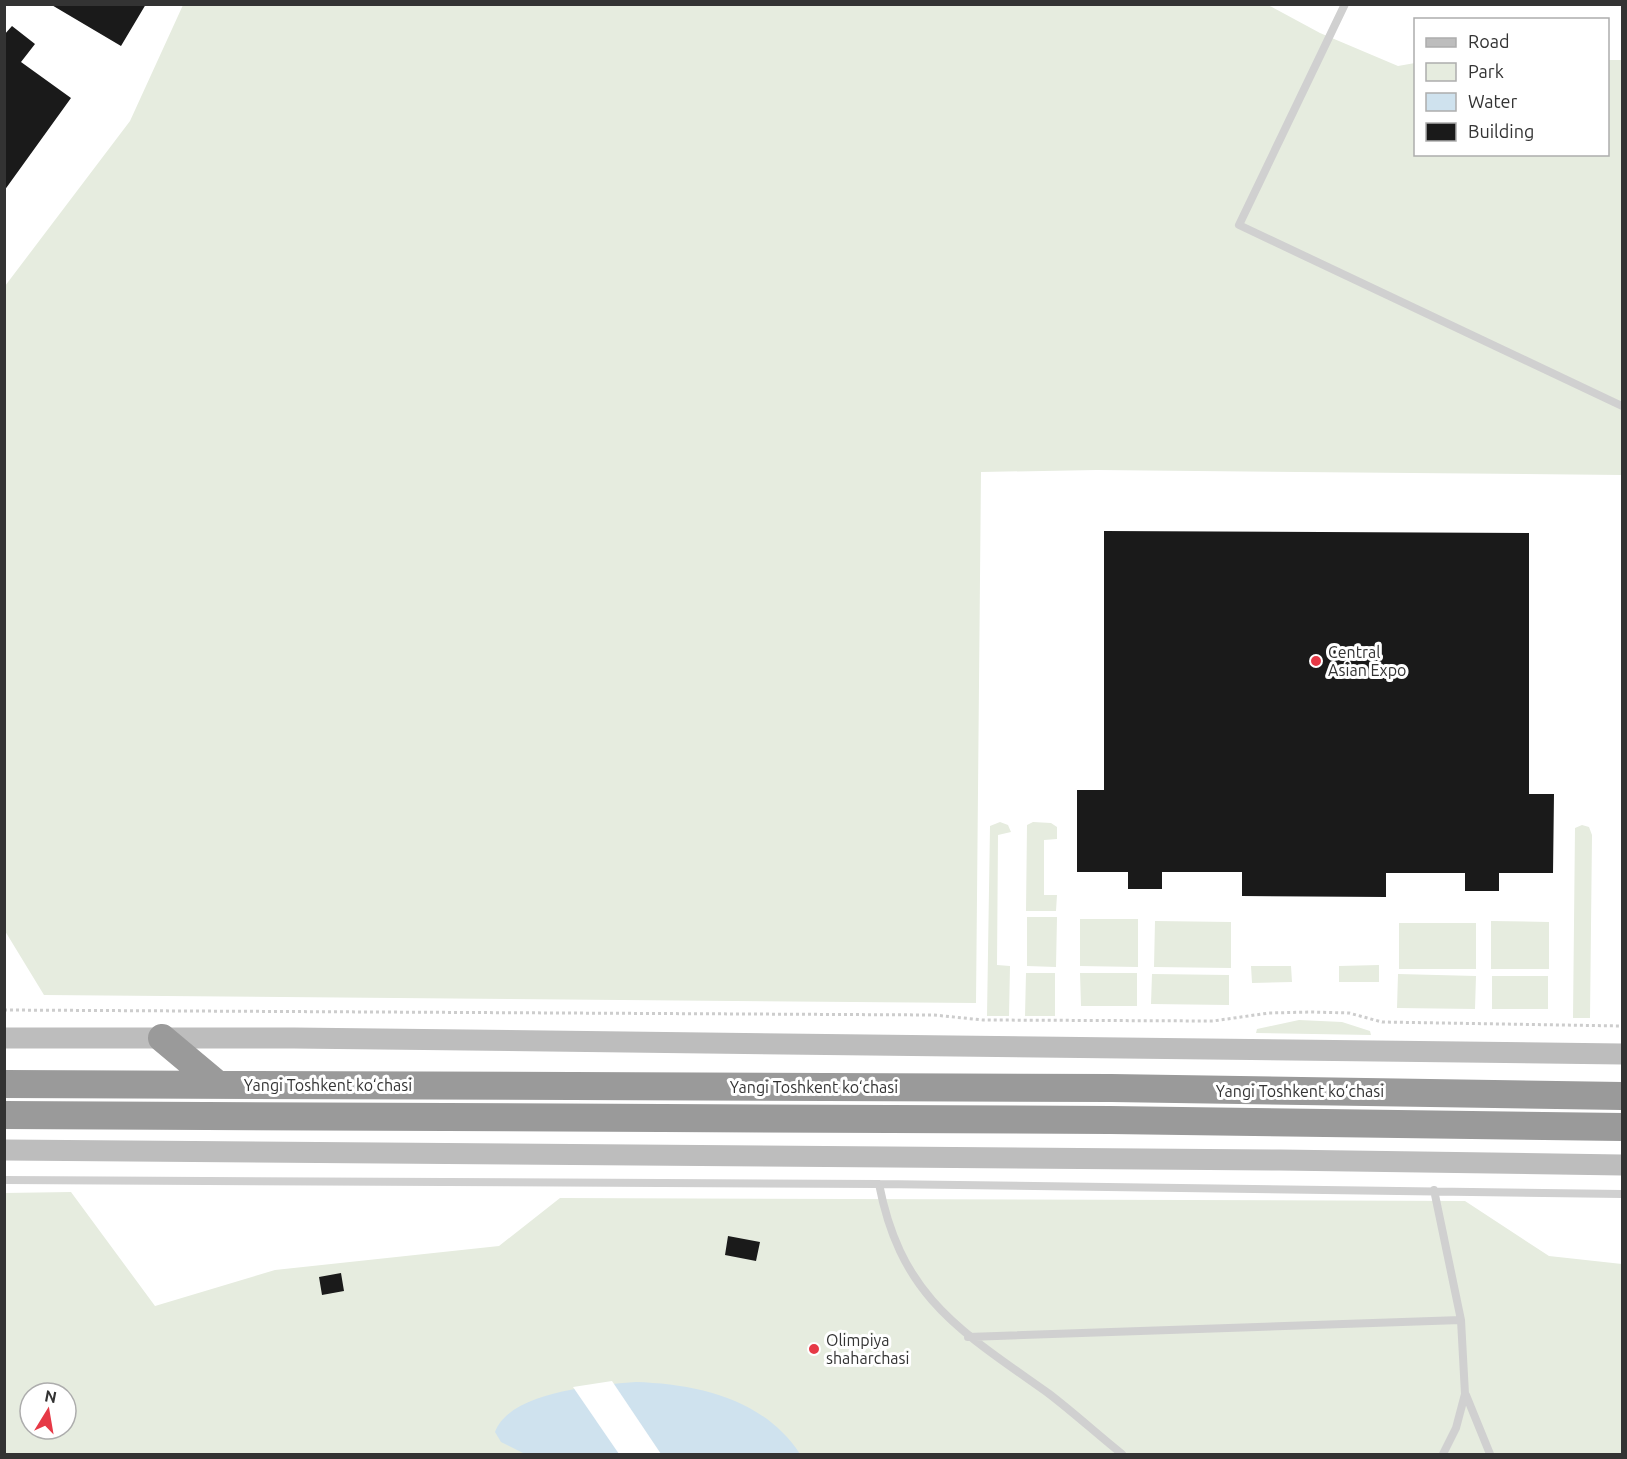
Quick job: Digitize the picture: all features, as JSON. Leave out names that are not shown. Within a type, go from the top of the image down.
[{"type":"highway","points":[[162,1038],[217,1084]]},
{"type":"highway","name":"Yangi Toshkent ko‘chasi","points":[[4,1084],[1112,1088],[1623,1096]]},
{"type":"highway","name":"Yangi Toshkent ko‘chasi","points":[[4,1115],[1110,1120],[1623,1127]]},
{"type":"main road","points":[[4,1038],[1623,1054]]},
{"type":"main road","points":[[4,1150],[1268,1160],[1623,1166]]},
{"type":"lane","points":[[1345,4],[1239,225],[1623,406]]},
{"type":"lane","points":[[4,1180],[879,1184],[1623,1194]]},
{"type":"lane","points":[[879,1184],[893,1239],[914,1278],[936,1308],[968,1337],[1050,1395],[1122,1455]]},
{"type":"lane","points":[[1434,1190],[1461,1320],[1465,1394],[1456,1428],[1443,1455]]},
{"type":"lane","points":[[968,1337],[1461,1320]]},
{"type":"lane","points":[[1465,1394],[1490,1455]]},
{"type":"path","points":[[4,1010],[934,1015],[983,1020],[1213,1021],[1269,1013],[1312,1012],[1348,1013],[1382,1022],[1623,1026]]},
{"type":"green space","points":[[183,5],[1268,5],[1320,33],[1398,66],[1414,63],[1414,156],[1609,156],[1609,60],[1622,60],[1622,475],[1097,470],[981,472],[976,1003],[44,995],[5,931],[5,286],[130,121]]},
{"type":"green space","points":[[1000,822],[1008,825],[1011,832],[998,835],[997,965],[1010,966],[1009,1016],[987,1016],[990,826]]},
{"type":"green space","points":[[1033,822],[1051,823],[1057,827],[1057,839],[1044,840],[1044,895],[1057,895],[1056,911],[1026,911],[1027,825]]},
{"type":"green space","points":[[1582,825],[1589,827],[1592,835],[1590,1018],[1573,1018],[1575,828]]},
{"type":"green space","points":[[1027,917],[1057,917],[1056,967],[1027,966]]},
{"type":"green space","points":[[1080,919],[1138,919],[1138,967],[1080,966]]},
{"type":"green space","points":[[1155,921],[1231,922],[1231,968],[1154,967]]},
{"type":"green space","points":[[1491,921],[1549,922],[1549,969],[1491,969]]},
{"type":"green space","points":[[1399,923],[1476,923],[1476,969],[1399,969]]},
{"type":"green space","points":[[1379,965],[1379,982],[1339,982],[1339,966]]},
{"type":"green space","points":[[1251,966],[1291,966],[1292,982],[1252,983]]},
{"type":"green space","points":[[1026,973],[1055,973],[1055,1016],[1025,1016]]},
{"type":"green space","points":[[1080,973],[1137,973],[1137,1006],[1081,1006]]},
{"type":"green space","points":[[1152,974],[1229,975],[1229,1005],[1151,1004]]},
{"type":"green space","points":[[1398,974],[1476,976],[1475,1009],[1397,1008]]},
{"type":"green space","points":[[1492,976],[1548,976],[1548,1009],[1492,1009]]},
{"type":"green space","points":[[1299,1020],[1342,1022],[1370,1031],[1371,1035],[1256,1033],[1257,1029]]},
{"type":"green space","name":"Olimpiya shaharchasi","points":[[71,1192],[155,1306],[275,1270],[499,1246],[560,1198],[1465,1201],[1549,1256],[1622,1264],[1622,1454],[5,1454],[4,1193]]},
{"type":"water","points":[[636,1382],[683,1386],[728,1398],[768,1420],[785,1435],[800,1454],[525,1454],[501,1442],[495,1432],[504,1418],[518,1407],[536,1399],[579,1388]]},
{"type":"pier","points":[[612,1381],[661,1454],[619,1454],[573,1387]]},
{"type":"building","points":[[50,4],[146,4],[121,46]]},
{"type":"building","points":[[12,26],[35,44],[21,62],[71,98],[4,191],[4,35]]},
{"type":"building","name":"Central Asian Expo","points":[[1104,531],[1529,533],[1529,794],[1554,794],[1553,873],[1499,873],[1499,891],[1465,891],[1465,873],[1386,873],[1386,897],[1242,896],[1242,872],[1162,872],[1162,889],[1128,889],[1128,872],[1077,872],[1077,790],[1104,790]]},
{"type":"building","points":[[728,1236],[760,1242],[756,1261],[725,1255]]},
{"type":"building","points":[[341,1273],[344,1291],[322,1295],[319,1277]]},
{"type":"place","name":"Central Asian Expo","points":[[1316,661]]},
{"type":"place","name":"Olimpiya shaharchasi","points":[[814,1349]]}]
